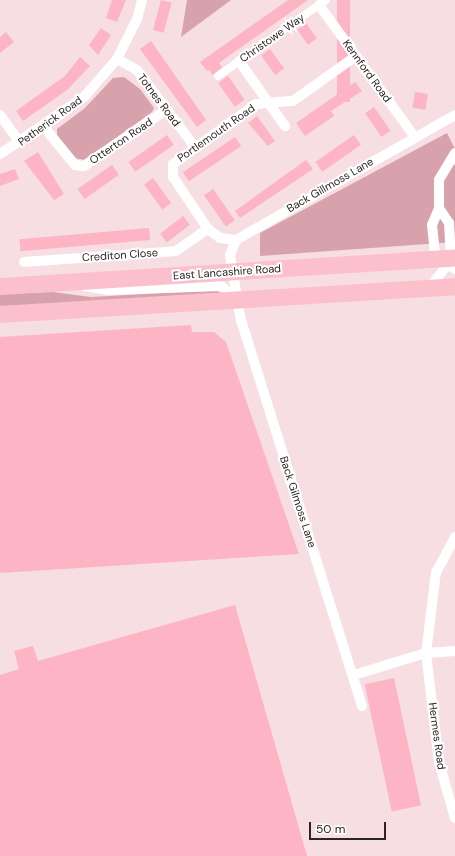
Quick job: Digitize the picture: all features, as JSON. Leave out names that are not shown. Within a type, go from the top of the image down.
[{"type":"highway","name":"East Lancashire Road","points":[[0,286],[231,272],[449,262]]},
{"type":"highway","points":[[0,314],[455,286]]},
{"type":"street","name":"Petherick Road","points":[[0,154],[44,127],[84,97],[117,59],[137,19],[142,0]]},
{"type":"street","name":"Kennford Road","points":[[322,2],[356,56],[415,137]]},
{"type":"street","name":"Christowe Way","points":[[218,76],[322,2]]},
{"type":"street","name":"Portlemouth Road","points":[[236,240],[220,238],[208,229],[173,177],[173,164],[256,104],[270,101],[293,101],[356,56]]},
{"type":"street","name":"Totnes Road","points":[[117,59],[137,70],[195,147]]},
{"type":"street","name":"Portlemouth Road","points":[[239,61],[270,101],[285,126]]},
{"type":"street","name":"Otterton Road","points":[[44,127],[75,164],[84,166],[166,110]]},
{"type":"street","points":[[0,115],[20,143]]},
{"type":"street","name":"Back Gillmoss Lane","points":[[236,240],[455,115]]},
{"type":"street","points":[[449,262],[432,225],[439,208],[439,180],[455,153]]},
{"type":"street","points":[[428,288],[449,262],[449,223],[439,208]]},
{"type":"street","name":"Crediton Close","points":[[24,262],[176,251],[208,229]]},
{"type":"street","points":[[231,272],[230,255],[236,240]]},
{"type":"street","name":"Back Gilmoss Lane","points":[[231,272],[236,299],[354,675],[362,706]]},
{"type":"street","points":[[63,282],[108,290],[221,286],[229,289],[236,299]]},
{"type":"street","name":"Hermes Road","points":[[455,538],[436,572],[426,653],[439,762],[455,818]]},
{"type":"street","points":[[354,675],[426,653],[455,651]]},
{"type":"shaded area","points":[[187,0],[231,0],[181,37]]},
{"type":"shaded area","points":[[124,77],[140,89],[154,108],[152,112],[85,160],[74,158],[57,136],[57,129],[85,108],[113,78]]},
{"type":"shaded area","points":[[447,133],[455,149],[452,161],[455,166],[455,242],[260,256],[260,233]]},
{"type":"shaded area","points":[[215,290],[222,293],[0,308],[0,294],[53,292],[91,297]]},
{"type":"building","points":[[112,0],[126,0],[117,22],[106,18]]},
{"type":"building","points":[[161,0],[172,3],[164,33],[153,30]]},
{"type":"building","points":[[288,0],[308,0],[219,63],[222,67],[213,75],[209,70],[207,71],[200,62]]},
{"type":"building","points":[[337,0],[350,0],[350,102],[337,102]]},
{"type":"building","points":[[306,23],[317,39],[308,45],[297,29]]},
{"type":"building","points":[[101,28],[111,35],[98,55],[89,45]]},
{"type":"building","points":[[6,32],[14,42],[0,53],[0,37]]},
{"type":"building","points":[[151,41],[206,120],[197,127],[140,49]]},
{"type":"building","points":[[270,49],[284,68],[275,75],[261,55]]},
{"type":"building","points":[[80,57],[90,66],[67,90],[23,121],[16,111],[65,76]]},
{"type":"building","points":[[228,76],[245,100],[235,107],[218,83]]},
{"type":"building","points":[[355,82],[362,91],[331,111],[334,116],[305,136],[296,123]]},
{"type":"building","points":[[415,92],[428,94],[425,110],[412,108]]},
{"type":"building","points":[[374,107],[391,131],[382,137],[365,113]]},
{"type":"building","points":[[257,116],[275,141],[268,146],[248,123]]},
{"type":"building","points":[[167,135],[174,145],[135,172],[128,162]]},
{"type":"building","points":[[354,135],[361,145],[322,172],[315,162]]},
{"type":"building","points":[[235,137],[241,146],[189,181],[183,172]]},
{"type":"building","points":[[38,152],[64,194],[54,200],[24,161]]},
{"type":"building","points":[[306,160],[313,169],[240,218],[235,211]]},
{"type":"building","points":[[112,165],[119,175],[84,199],[78,189]]},
{"type":"building","points":[[15,169],[19,179],[0,186],[0,174]]},
{"type":"building","points":[[153,178],[171,203],[162,210],[144,184]]},
{"type":"building","points":[[213,189],[235,220],[226,226],[204,195]]},
{"type":"building","points":[[183,216],[190,225],[167,243],[160,234]]},
{"type":"building","points":[[149,228],[150,240],[21,251],[19,239]]},
{"type":"building","points":[[191,325],[192,332],[214,332],[226,342],[299,554],[0,573],[0,337]]},
{"type":"building","points":[[235,605],[307,856],[0,856],[0,675],[19,669],[14,651],[33,646],[38,661]]},
{"type":"building","points":[[394,678],[421,805],[392,811],[365,684]]}]
